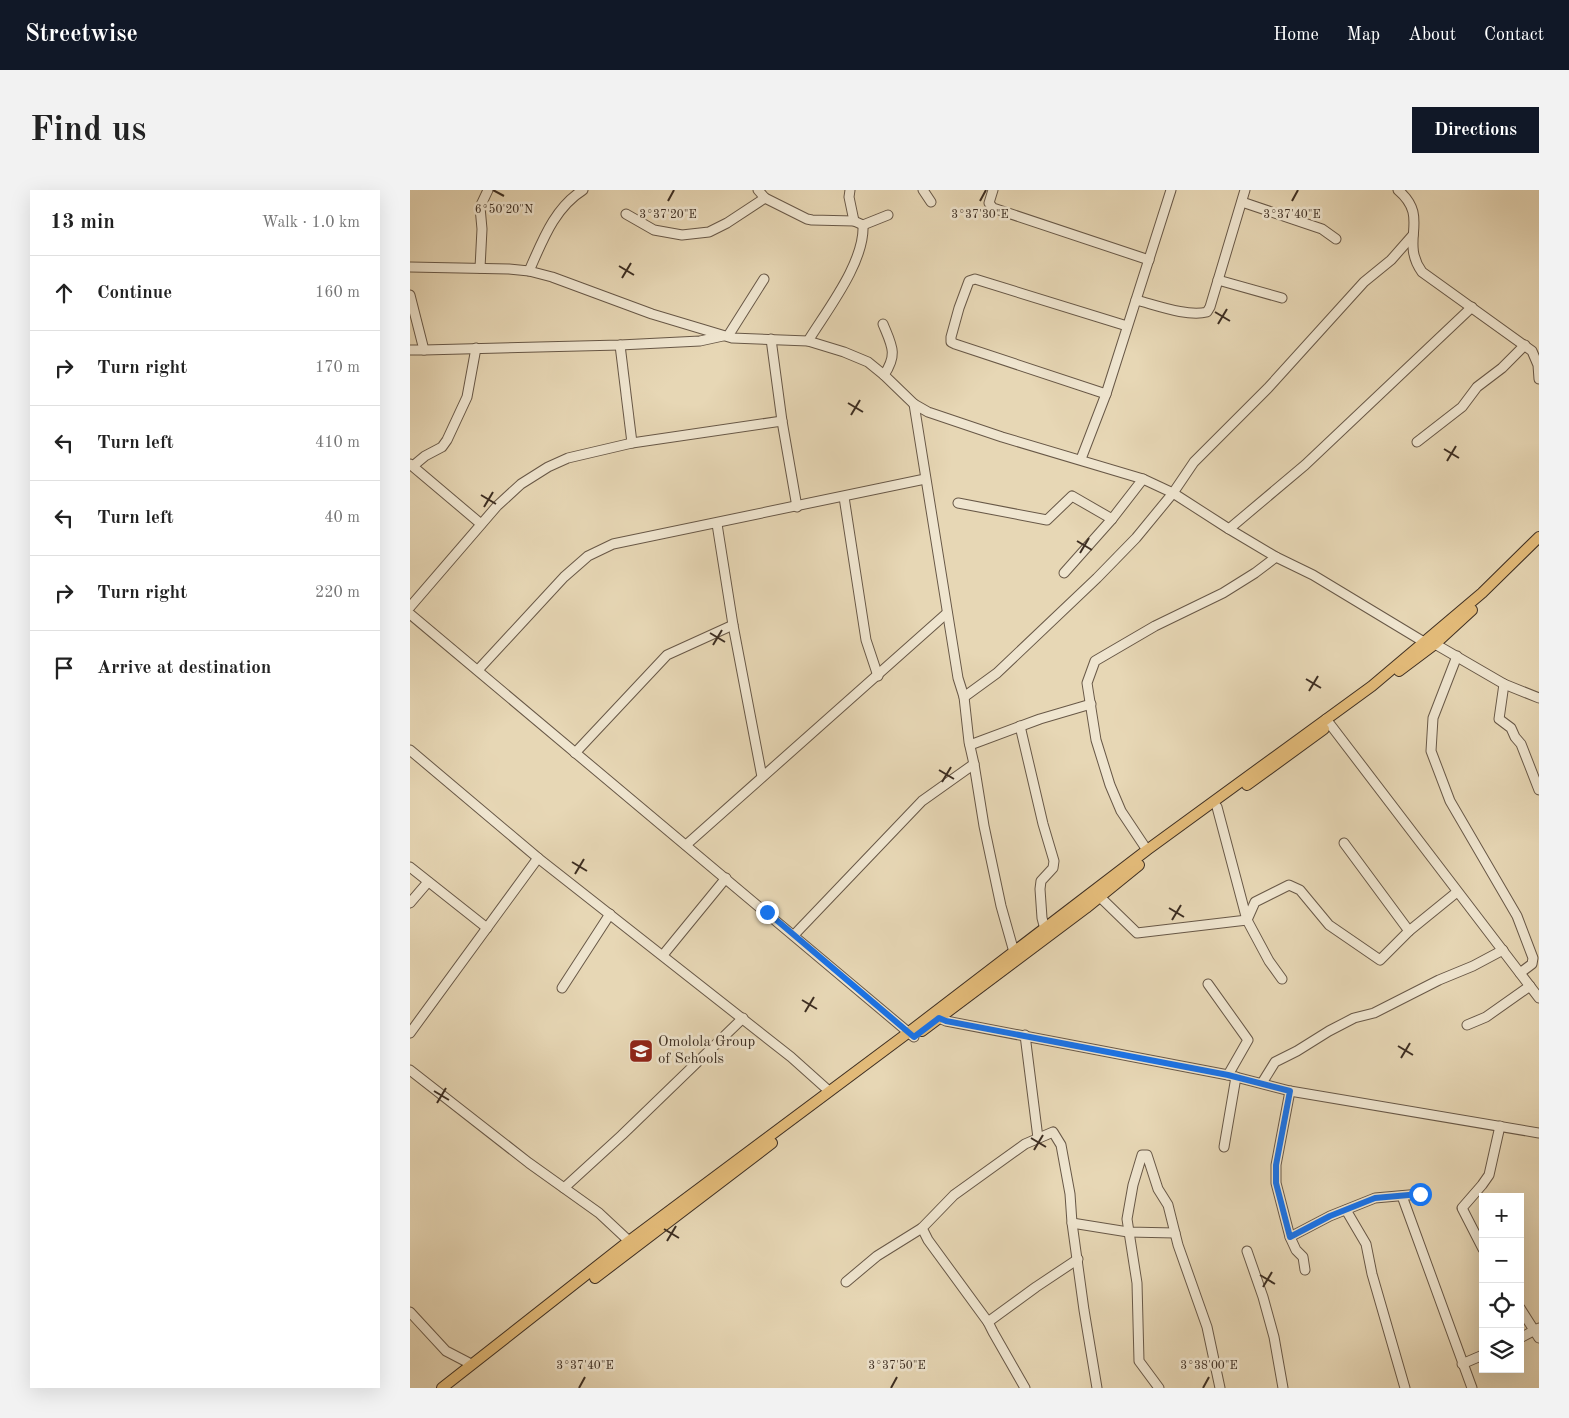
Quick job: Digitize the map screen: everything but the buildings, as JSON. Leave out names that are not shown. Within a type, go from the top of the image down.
[{"type":"main road","points":[[442,1388],[629,1241],[829,1091],[911,1034],[939,1018],[1100,897],[1149,856],[1217,807],[1328,722],[1482,593],[1539,537]]},
{"type":"main road","points":[[451,1388],[1147,850],[1435,644],[1539,545]]},
{"type":"street","points":[[480,268],[482,230],[480,207],[488,190]]},
{"type":"street","points":[[529,271],[548,230],[561,210],[582,190]]},
{"type":"street","points":[[758,190],[765,198],[807,218],[854,221],[863,225],[888,215]]},
{"type":"street","points":[[850,190],[849,197],[854,221]]},
{"type":"street","points":[[923,190],[931,202]]},
{"type":"street","points":[[993,190],[989,203],[993,208],[1149,260]]},
{"type":"street","points":[[1081,459],[1106,394],[1171,190]]},
{"type":"street","points":[[1136,300],[1172,310],[1207,312],[1246,190]]},
{"type":"street","points":[[1398,190],[1407,198],[1416,218],[1413,234],[1413,256],[1422,272],[1525,345],[1535,356],[1539,379]]},
{"type":"street","points":[[626,214],[654,230],[682,235],[709,232],[727,223],[765,198]]},
{"type":"street","points":[[1242,202],[1322,229],[1336,239]]},
{"type":"street","points":[[808,341],[848,279],[863,240],[863,225]]},
{"type":"street","points":[[964,697],[997,673],[1097,578],[1136,538],[1173,492],[1194,462],[1268,388],[1364,282],[1391,260],[1413,234]]},
{"type":"street","points":[[410,267],[529,271],[552,277],[652,314],[728,336],[808,341],[857,356],[884,375],[914,404],[944,418],[1143,479],[1173,492],[1229,530],[1276,557],[1312,574],[1424,642]]},
{"type":"street","points":[[410,350],[620,345],[700,341],[728,336],[764,279]]},
{"type":"street","points":[[1106,394],[954,344],[951,342],[959,308],[969,281],[975,279],[1127,326]]},
{"type":"street","points":[[1218,280],[1282,298]]},
{"type":"street","points":[[410,295],[424,350]]},
{"type":"street","points":[[1229,530],[1305,465],[1472,307]]},
{"type":"street","points":[[883,324],[893,348],[891,364],[884,375]]},
{"type":"street","points":[[771,339],[782,421],[797,507]]},
{"type":"street","points":[[620,345],[632,443]]},
{"type":"street","points":[[1417,442],[1462,407],[1477,387],[1502,368],[1525,345]]},
{"type":"street","points":[[476,348],[467,398],[447,440],[442,446],[411,465],[481,524]]},
{"type":"street","points":[[914,404],[984,826],[1014,952]]},
{"type":"street","points":[[410,607],[497,506],[521,484],[548,467],[568,458],[632,443],[782,421]]},
{"type":"street","points":[[478,670],[564,577],[588,556],[613,544],[717,524],[925,479]]},
{"type":"street","points":[[1064,573],[1112,519],[1143,479]]},
{"type":"street","points":[[958,503],[1047,520],[1072,496],[1112,519]]},
{"type":"street","points":[[844,497],[866,640],[878,676]]},
{"type":"street","points":[[717,524],[733,624],[762,777]]},
{"type":"street","points":[[1147,850],[1121,810],[1110,785],[1096,740],[1087,683],[1093,666],[1098,658],[1155,626],[1223,593],[1255,574],[1276,557]]},
{"type":"street","points":[[686,845],[948,613]]},
{"type":"street","points":[[410,614],[911,1034]]},
{"type":"street","points":[[576,753],[667,655],[733,624]]},
{"type":"street","points":[[1435,644],[1504,684],[1539,698]]},
{"type":"street","points":[[1457,656],[1433,718],[1431,751],[1450,801],[1517,916],[1533,958],[1532,964],[1520,973]]},
{"type":"street","points":[[1504,684],[1499,719],[1511,728],[1521,744],[1539,790]]},
{"type":"street","points":[[970,745],[1020,726],[1091,704]]},
{"type":"street","points":[[1328,722],[1539,998]]},
{"type":"street","points":[[1020,726],[1043,824],[1054,861],[1053,868],[1042,881],[1040,889],[1042,918],[1045,929]]},
{"type":"street","points":[[410,750],[538,858],[791,1056],[829,1091]]},
{"type":"street","points":[[794,935],[922,801],[974,764]]},
{"type":"street","points":[[1217,807],[1247,920],[1269,961],[1282,979]]},
{"type":"street","points":[[1344,843],[1409,931]]},
{"type":"street","points":[[410,1033],[538,858]]},
{"type":"street","points":[[410,867],[486,928]]},
{"type":"street","points":[[662,956],[726,878]]},
{"type":"street","points":[[410,903],[428,882]]},
{"type":"street","points":[[1247,920],[1255,902],[1289,885],[1300,890],[1329,925],[1380,960],[1409,931],[1457,892]]},
{"type":"street","points":[[1100,897],[1137,933],[1247,920]]},
{"type":"street","points":[[562,988],[610,914]]},
{"type":"street","points":[[1262,1083],[1275,1062],[1329,1031],[1354,1018],[1374,1013],[1503,950]]},
{"type":"street","points":[[1208,984],[1248,1040],[1232,1076],[1224,1147]]},
{"type":"street","points":[[1467,1025],[1486,1017],[1530,986]]},
{"type":"street","points":[[564,1188],[622,1135],[743,1018]]},
{"type":"street","points":[[939,1018],[946,1021],[1232,1076],[1290,1091],[1539,1133]]},
{"type":"street","points":[[1025,1035],[1038,1138]]},
{"type":"street","points":[[410,1070],[474,1121],[599,1213],[629,1241]]},
{"type":"street","points":[[1290,1091],[1276,1165],[1276,1183],[1290,1237],[1296,1250],[1303,1257],[1305,1270]]},
{"type":"street","points":[[1479,1241],[1462,1208],[1489,1175],[1500,1126]]},
{"type":"street","points":[[846,1282],[877,1256],[922,1228],[954,1195],[1025,1144],[1052,1132],[1061,1145],[1070,1194],[1072,1224],[1097,1388]]},
{"type":"street","points":[[1158,1388],[1139,1361],[1137,1283],[1127,1219],[1133,1185],[1142,1155],[1147,1155],[1158,1190],[1168,1205],[1191,1283],[1208,1327],[1220,1388]]},
{"type":"street","points":[[1290,1237],[1330,1216],[1375,1198],[1420,1194]]},
{"type":"street","points":[[1402,1196],[1472,1388]]},
{"type":"street","points":[[1346,1210],[1366,1244],[1372,1274],[1405,1388]]},
{"type":"street","points":[[1072,1224],[1128,1232],[1175,1233]]},
{"type":"street","points":[[922,1228],[928,1240],[988,1322],[1025,1388]]},
{"type":"street","points":[[1247,1251],[1274,1337],[1282,1388]]},
{"type":"street","points":[[988,1322],[1078,1259]]},
{"type":"street","points":[[410,1312],[446,1351],[471,1364]]},
{"type":"street","points":[[1524,1313],[1538,1332],[1524,1337]]},
{"type":"street","points":[[1462,1364],[1479,1357]]},
{"type":"place","name":"Omolola Group of Schools","points":[[641,1051]]},
{"type":"route","points":[[767,912],[914,1037],[939,1018],[946,1021],[1228,1075],[1290,1091],[1276,1165],[1276,1183],[1290,1237],[1330,1216],[1375,1198],[1420,1194]]}]
